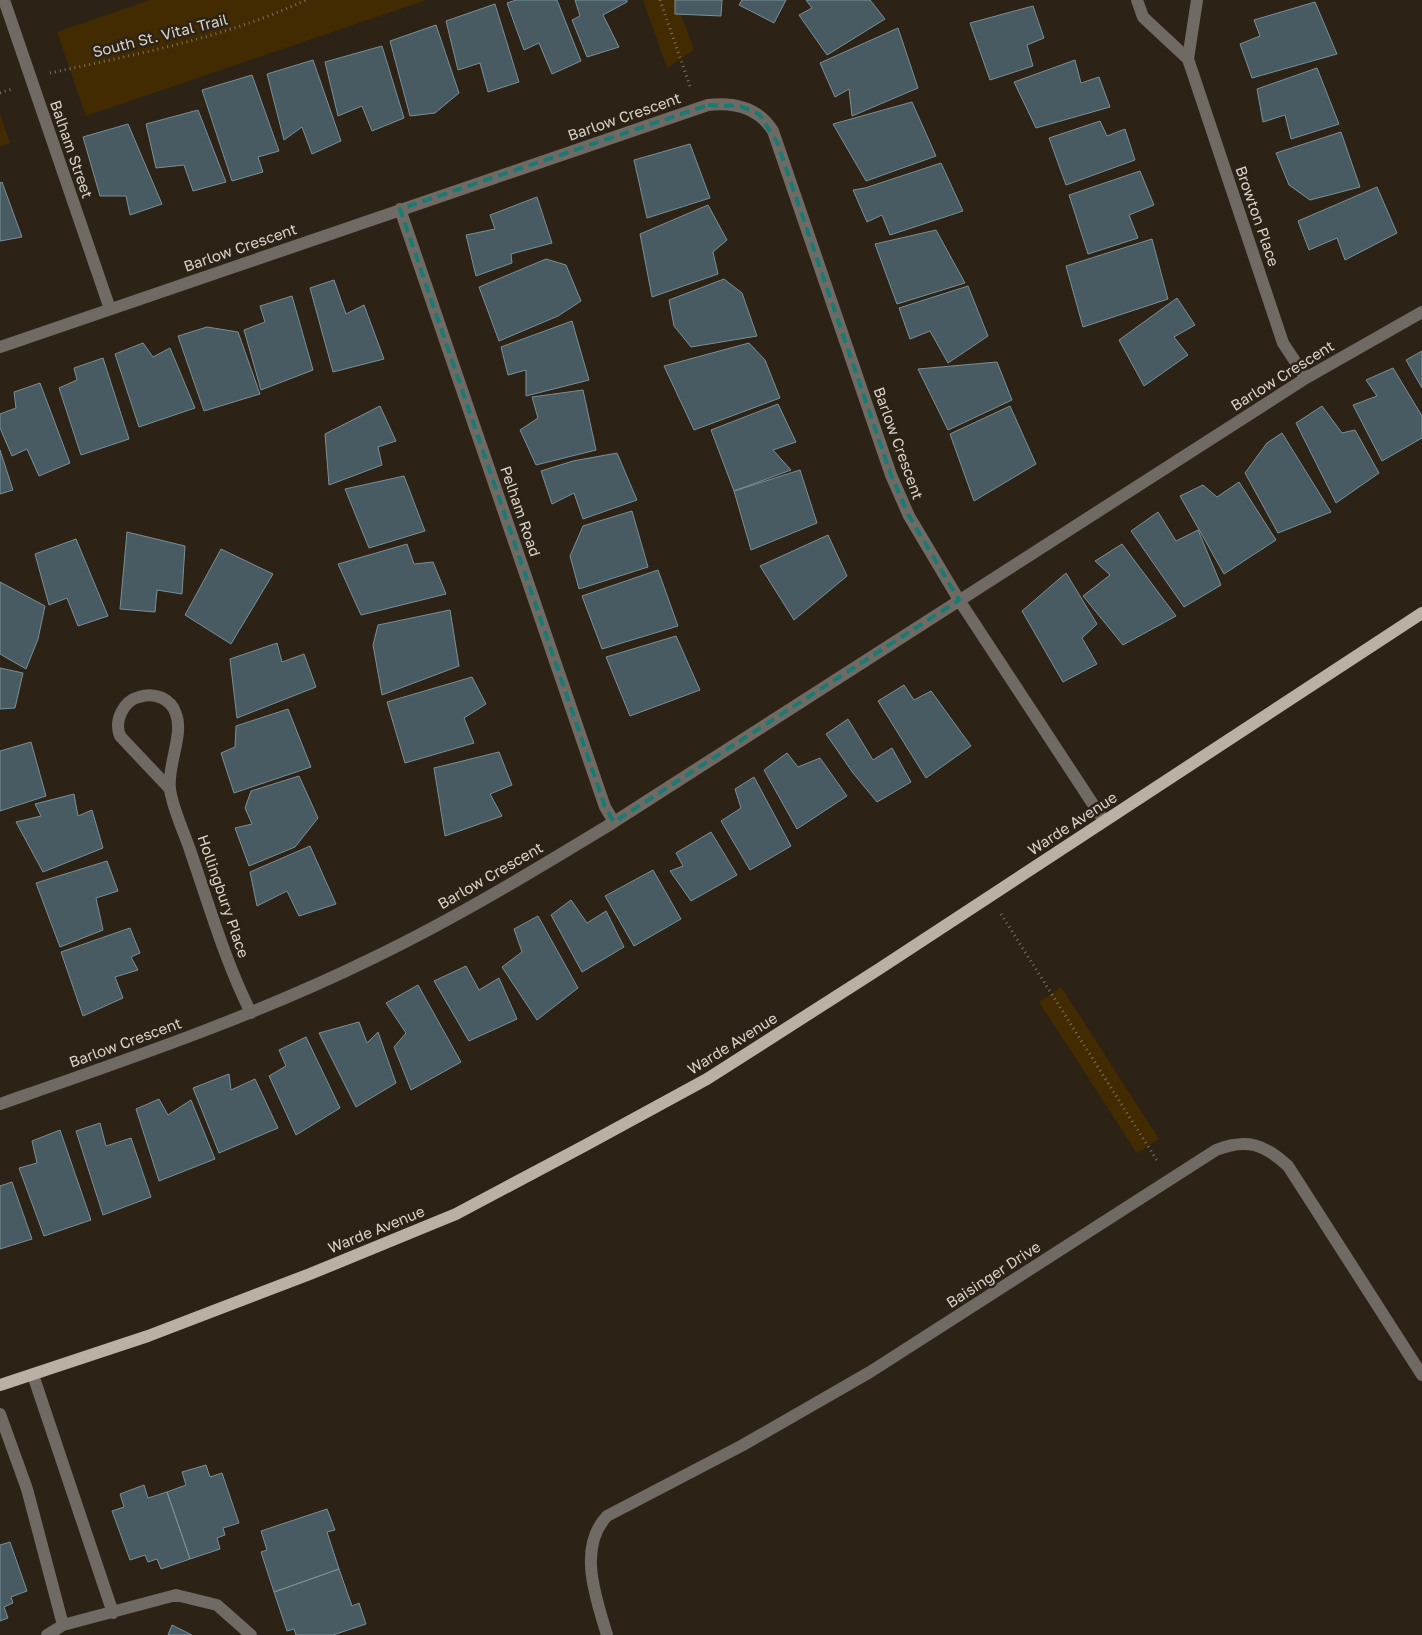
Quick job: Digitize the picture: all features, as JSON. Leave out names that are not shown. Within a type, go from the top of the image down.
[{"type":"main road","name":"Warde Avenue","points":[[0,1386],[148,1336],[310,1274],[456,1214],[707,1079],[1422,613]]},
{"type":"street","name":"Balham Street","points":[[4,0],[110,309]]},
{"type":"street","name":"Browton Place","points":[[1138,0],[1143,17],[1188,59]]},
{"type":"street","name":"Browton Place","points":[[1197,0],[1188,59],[1283,343],[1306,378]]},
{"type":"street","name":"Barlow Crescent","points":[[0,347],[706,106],[731,104],[749,109],[767,122],[772,131],[891,475],[909,516],[959,600],[1104,821]]},
{"type":"street","name":"Pelham Road","points":[[400,209],[605,807],[614,822]]},
{"type":"street","name":"Barlow Crescent","points":[[0,1104],[251,1013],[373,958],[514,882],[614,822],[1306,378],[1422,312]]},
{"type":"street","name":"Hollingbury Place","points":[[170,789],[178,729],[176,712],[168,702],[156,696],[134,698],[123,708],[119,718],[120,736],[170,789],[236,982],[251,1013]]},
{"type":"street","name":"Baisinger Drive","points":[[607,1635],[593,1581],[591,1547],[598,1526],[607,1516],[743,1445],[870,1372],[1216,1150],[1230,1144],[1263,1147],[1288,1166],[1422,1375]]},
{"type":"street","points":[[33,1374],[113,1613]]},
{"type":"street","points":[[0,1414],[27,1489],[62,1625]]},
{"type":"street","points":[[47,1635],[62,1625],[176,1595],[217,1605],[251,1635]]},
{"type":"path","name":"South St. Vital Trail","points":[[46,74],[188,42],[274,15],[306,0]]},
{"type":"path","points":[[660,0],[688,84],[693,93],[706,106]]},
{"type":"path","points":[[0,93],[15,88]]},
{"type":"path","points":[[990,896],[1169,1180]]},
{"type":"highlighted area","points":[[708,105],[740,106],[759,114],[777,142],[891,475],[909,516],[959,600],[614,822],[605,807],[400,209]]},
{"type":"shaded area","points":[[150,0],[426,0],[86,116],[57,32]]},
{"type":"shaded area","points":[[643,0],[676,0],[694,50],[667,68]]},
{"type":"shaded area","points":[[0,114],[10,143],[0,146]]},
{"type":"shaded area","points":[[1061,987],[1159,1139],[1137,1153],[1039,1002]]},
{"type":"building","points":[[516,0],[557,0],[581,61],[552,74],[539,43],[524,50],[507,3]]},
{"type":"building","points":[[575,0],[627,0],[627,2],[603,15],[619,47],[587,57],[572,20],[580,16]]},
{"type":"building","points":[[675,0],[722,0],[721,16],[675,14]]},
{"type":"building","points":[[742,0],[786,0],[774,23],[739,5]]},
{"type":"building","points":[[806,0],[870,0],[885,19],[827,55],[799,15],[812,8]]},
{"type":"building","points":[[1315,2],[1337,54],[1252,78],[1240,44],[1260,36],[1254,20]]},
{"type":"building","points":[[495,4],[519,82],[488,92],[480,63],[458,70],[446,21]]},
{"type":"building","points":[[1033,6],[1044,38],[1027,45],[1033,66],[990,80],[970,23]]},
{"type":"building","points":[[436,25],[459,93],[435,113],[410,116],[390,41]]},
{"type":"building","points":[[898,28],[918,88],[852,116],[849,89],[835,97],[820,63]]},
{"type":"building","points":[[382,46],[404,118],[372,131],[362,106],[338,116],[325,62]]},
{"type":"building","points":[[313,60],[341,141],[312,154],[302,127],[284,140],[267,74]]},
{"type":"building","points":[[1075,60],[1081,83],[1099,77],[1110,107],[1036,128],[1014,82]]},
{"type":"building","points":[[1317,68],[1339,124],[1291,139],[1285,115],[1263,122],[1257,89]]},
{"type":"building","points":[[252,75],[279,151],[258,157],[263,172],[232,181],[202,90]]},
{"type":"building","points":[[912,102],[936,156],[866,181],[833,124]]},
{"type":"building","points":[[198,110],[226,182],[193,191],[184,165],[156,168],[146,124]]},
{"type":"building","points":[[1100,121],[1107,136],[1125,129],[1135,160],[1066,185],[1049,138]]},
{"type":"building","points":[[128,124],[162,204],[130,215],[126,196],[100,196],[83,137]]},
{"type":"building","points":[[1341,132],[1360,187],[1310,200],[1289,185],[1276,153]]},
{"type":"building","points":[[690,144],[710,198],[647,218],[634,160]]},
{"type":"building","points":[[941,163],[963,211],[890,235],[882,215],[867,222],[853,190],[865,188]]},
{"type":"building","points":[[1140,171],[1154,205],[1129,215],[1138,238],[1088,254],[1069,195]]},
{"type":"building","points":[[2,182],[22,237],[0,241],[0,183]]},
{"type":"building","points":[[1377,187],[1397,233],[1345,260],[1337,238],[1309,250],[1298,221]]},
{"type":"building","points":[[537,197],[552,243],[511,254],[512,263],[476,276],[466,235],[495,229],[490,215]]},
{"type":"building","points":[[708,205],[727,240],[713,252],[718,274],[652,297],[640,234]]},
{"type":"building","points":[[936,230],[965,283],[897,304],[875,244]]},
{"type":"building","points":[[1152,239],[1168,299],[1083,327],[1066,266]]},
{"type":"building","points":[[546,259],[566,265],[581,301],[558,316],[499,341],[479,287]]},
{"type":"building","points":[[724,279],[742,293],[757,336],[691,347],[674,326],[669,300]]},
{"type":"building","points":[[334,280],[346,314],[364,305],[384,359],[333,372],[310,288]]},
{"type":"building","points":[[968,286],[988,336],[948,363],[930,331],[910,339],[899,308]]},
{"type":"building","points":[[292,296],[313,370],[261,390],[244,330],[265,322],[260,306]]},
{"type":"building","points":[[1177,298],[1195,325],[1174,337],[1188,355],[1144,386],[1119,340]]},
{"type":"building","points":[[572,321],[589,380],[526,396],[526,370],[508,375],[501,347]]},
{"type":"building","points":[[207,327],[238,332],[260,394],[204,411],[178,336]]},
{"type":"building","points":[[143,343],[153,357],[170,348],[195,408],[139,427],[115,354]]},
{"type":"building","points":[[749,343],[765,360],[780,398],[694,430],[664,366]]},
{"type":"building","points":[[1422,351],[1422,388],[1406,360]]},
{"type":"building","points":[[103,358],[129,439],[81,455],[59,388],[77,380],[74,368]]},
{"type":"building","points":[[997,362],[1012,400],[948,430],[918,369]]},
{"type":"building","points":[[1393,368],[1422,416],[1422,438],[1382,461],[1353,405],[1377,396],[1366,380]]},
{"type":"building","points":[[40,383],[70,463],[39,476],[27,449],[12,456],[0,428],[0,414],[16,408],[14,392]]},
{"type":"building","points":[[583,390],[596,450],[536,465],[520,430],[538,418],[532,397]]},
{"type":"building","points":[[778,404],[796,442],[773,450],[791,470],[734,491],[711,430]]},
{"type":"building","points":[[380,406],[396,441],[378,447],[382,465],[329,485],[325,434]]},
{"type":"building","points":[[1010,406],[1036,464],[974,501],[950,434]]},
{"type":"building","points":[[1322,406],[1342,433],[1355,430],[1379,473],[1336,503],[1296,423]]},
{"type":"building","points":[[1282,433],[1331,512],[1278,533],[1245,473],[1267,443]]},
{"type":"building","points":[[0,450],[13,490],[0,494]]},
{"type":"building","points":[[617,453],[637,500],[583,519],[574,493],[552,504],[541,471],[573,461]]},
{"type":"building","points":[[800,470],[817,523],[751,550],[734,491]]},
{"type":"building","points":[[404,476],[425,531],[369,548],[345,489]]},
{"type":"building","points":[[1239,482],[1276,540],[1224,574],[1180,496],[1203,485],[1217,497]]},
{"type":"building","points":[[632,511],[648,567],[579,589],[570,556],[583,526]]},
{"type":"building","points":[[1158,512],[1176,541],[1198,530],[1221,585],[1184,607],[1131,531]]},
{"type":"building","points":[[127,532],[185,546],[182,594],[157,590],[155,612],[120,609]]},
{"type":"building","points":[[828,535],[847,576],[794,620],[760,566]]},
{"type":"building","points":[[76,539],[108,616],[78,626],[67,598],[49,605],[35,554]]},
{"type":"building","points":[[407,544],[414,564],[433,562],[446,594],[361,615],[338,564]]},
{"type":"building","points":[[1122,544],[1176,616],[1123,645],[1083,596],[1110,575],[1095,561]]},
{"type":"building","points":[[221,549],[273,574],[231,644],[185,615]]},
{"type":"building","points":[[658,570],[678,626],[602,649],[582,596]]},
{"type":"building","points":[[1066,573],[1097,624],[1082,638],[1097,664],[1063,682],[1022,611]]},
{"type":"building","points":[[0,582],[45,606],[38,639],[26,669],[0,654]]},
{"type":"building","points":[[450,610],[459,666],[382,695],[373,645],[378,625]]},
{"type":"building","points":[[676,636],[700,690],[630,716],[606,657]]},
{"type":"building","points":[[277,643],[282,662],[304,654],[316,687],[237,718],[230,659]]},
{"type":"building","points":[[0,668],[23,673],[15,708],[0,709]]},
{"type":"building","points":[[472,677],[486,704],[464,718],[474,743],[405,763],[387,702]]},
{"type":"building","points":[[904,685],[914,700],[931,691],[971,746],[926,778],[878,701]]},
{"type":"building","points":[[288,709],[311,767],[234,793],[221,753],[235,747],[236,726]]},
{"type":"building","points":[[848,719],[873,760],[892,748],[911,782],[877,802],[853,773],[826,734]]},
{"type":"building","points":[[31,742],[46,796],[0,811],[0,751]]},
{"type":"building","points":[[499,752],[512,785],[490,794],[502,816],[445,836],[434,768]]},
{"type":"building","points":[[787,753],[798,767],[820,758],[847,796],[797,829],[764,770]]},
{"type":"building","points":[[299,776],[318,818],[295,847],[249,866],[235,828],[252,824],[245,808],[251,791]]},
{"type":"building","points":[[754,777],[791,846],[750,870],[721,821],[741,808],[735,789]]},
{"type":"building","points":[[74,794],[78,816],[92,810],[103,848],[43,872],[16,822],[41,816],[35,804]]},
{"type":"building","points":[[711,832],[737,875],[691,901],[670,871],[683,866],[676,853]]},
{"type":"building","points":[[310,846],[336,904],[299,916],[287,891],[257,906],[250,872]]},
{"type":"building","points":[[107,861],[118,891],[96,898],[103,930],[60,947],[36,883]]},
{"type":"building","points":[[653,870],[681,919],[634,946],[605,896]]},
{"type":"building","points":[[571,900],[587,923],[606,911],[624,947],[582,972],[551,915]]},
{"type":"building","points":[[538,916],[578,988],[537,1020],[502,967],[522,952],[514,929]]},
{"type":"building","points":[[130,928],[140,953],[131,957],[138,970],[115,977],[123,998],[83,1016],[61,952]]},
{"type":"building","points":[[466,966],[479,990],[499,978],[517,1019],[469,1041],[434,981]]},
{"type":"building","points":[[418,985],[461,1062],[411,1090],[394,1047],[406,1033],[386,1003]]},
{"type":"building","points":[[359,1022],[367,1043],[378,1032],[396,1083],[356,1107],[319,1033]]},
{"type":"building","points":[[306,1037],[340,1108],[296,1135],[269,1076],[286,1066],[279,1050]]},
{"type":"building","points":[[229,1074],[231,1090],[255,1079],[278,1128],[219,1153],[193,1088]]},
{"type":"building","points":[[159,1099],[168,1115],[191,1100],[215,1159],[159,1181],[136,1109]]},
{"type":"building","points":[[100,1123],[106,1146],[131,1138],[151,1197],[103,1215],[76,1131]]},
{"type":"building","points":[[60,1130],[91,1220],[44,1236],[19,1168],[37,1163],[32,1141]]},
{"type":"building","points":[[12,1182],[32,1239],[0,1249],[0,1186]]},
{"type":"building","points":[[206,1465],[210,1477],[222,1473],[239,1523],[223,1528],[225,1535],[217,1538],[220,1549],[190,1559],[167,1492],[186,1485],[182,1472]]},
{"type":"building","points":[[144,1485],[148,1498],[167,1492],[190,1559],[161,1569],[157,1559],[148,1562],[145,1555],[130,1560],[112,1511],[124,1507],[120,1494]]},
{"type":"building","points":[[327,1509],[335,1530],[327,1532],[339,1569],[274,1592],[261,1552],[267,1550],[261,1531]]},
{"type":"building","points":[[10,1542],[27,1591],[11,1597],[13,1603],[4,1607],[8,1618],[0,1621],[0,1545]]},
{"type":"building","points":[[339,1569],[352,1606],[359,1603],[366,1624],[333,1635],[296,1635],[294,1629],[287,1631],[274,1592]]},
{"type":"building","points":[[172,1625],[192,1635],[168,1635]]}]
